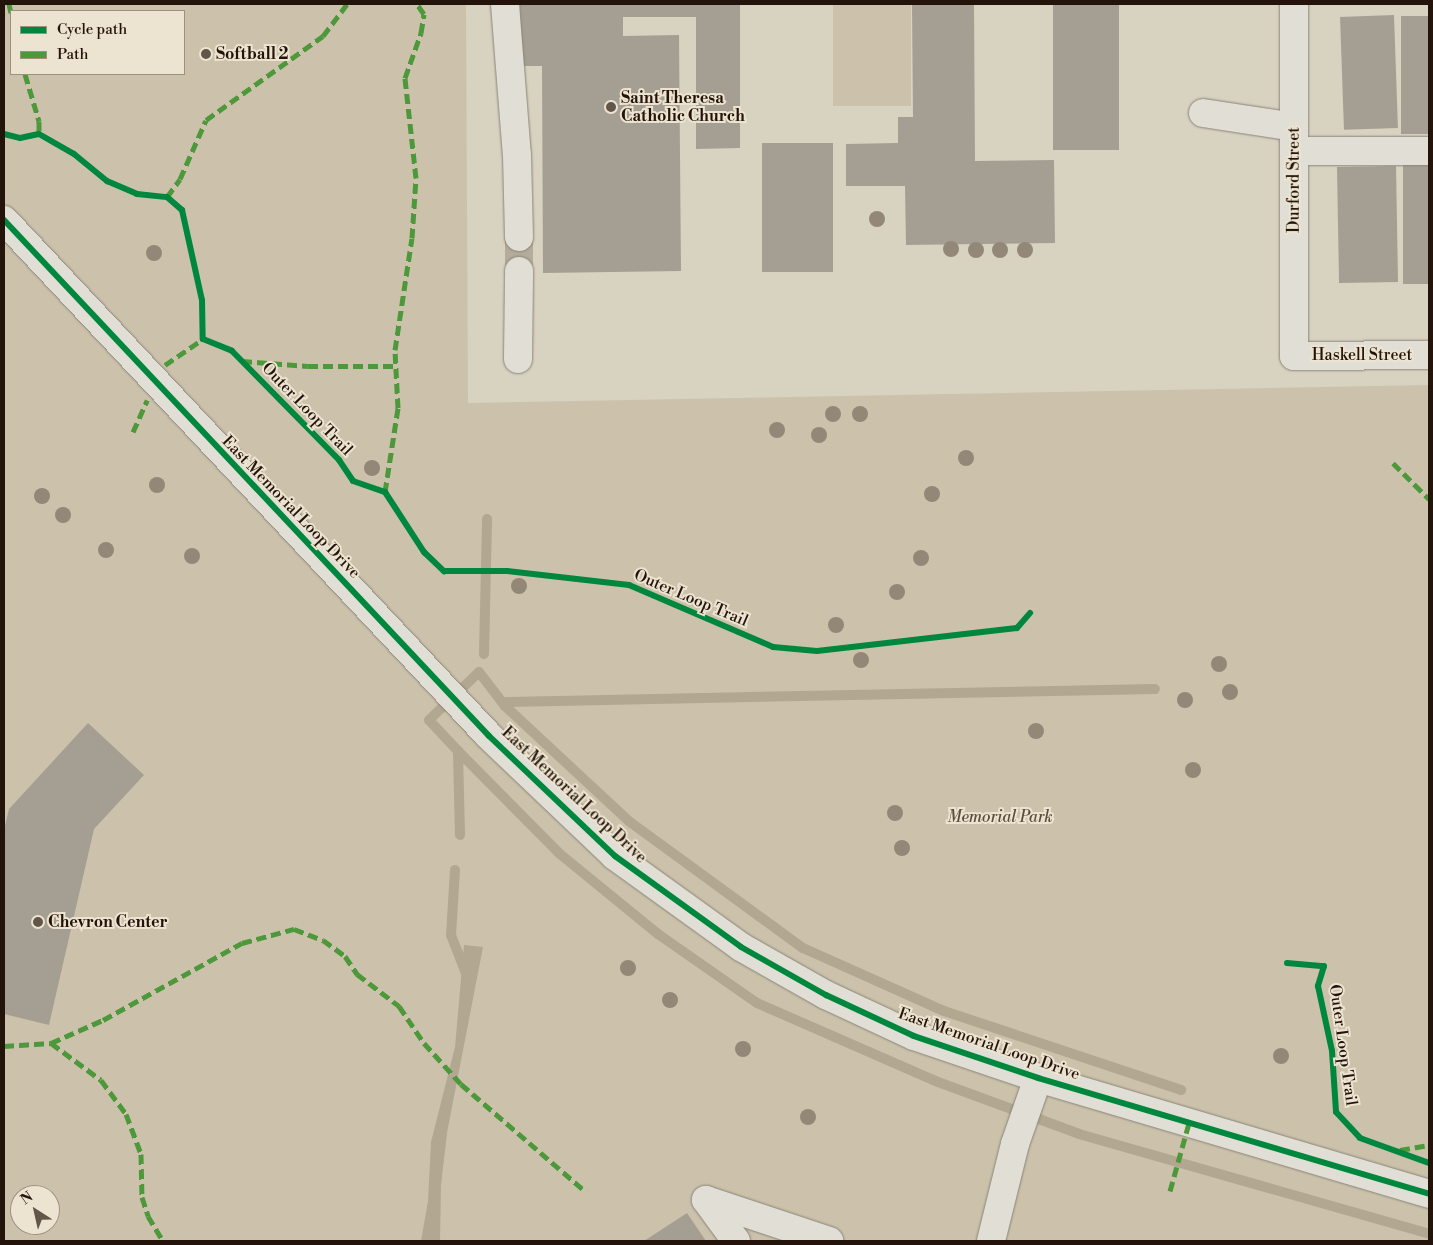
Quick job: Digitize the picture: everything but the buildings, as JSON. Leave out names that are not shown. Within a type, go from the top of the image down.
[{"type":"street","points":[[506,4],[517,146],[519,237]]},
{"type":"street","name":"Durford Street","points":[[1294,4],[1294,356]]},
{"type":"street","points":[[1203,113],[1294,139],[1429,151]]},
{"type":"street","name":"East Memorial Loop Drive","points":[[4,220],[489,736],[615,856],[741,947],[826,995],[914,1036],[1038,1078],[1429,1194]]},
{"type":"street","points":[[518,358],[519,271]]},
{"type":"street","name":"Haskell Street","points":[[1294,356],[1429,355]]},
{"type":"street","points":[[991,1241],[1015,1144],[1038,1078]]},
{"type":"street","points":[[736,1241],[706,1200],[830,1241]]},
{"type":"green space","name":"Memorial Park","points":[[4,4],[466,4],[468,403],[1429,385],[1429,1241],[4,1241]]},
{"type":"green space","points":[[833,4],[911,4],[911,106],[833,106]]},
{"type":"shaded area","points":[[464,945],[483,947],[447,1133],[441,1185],[440,1241],[421,1241],[428,1201],[431,1142],[455,1047]]},
{"type":"waterway","points":[[484,654],[487,519]]},
{"type":"waterway","points":[[460,835],[458,751],[429,720],[479,672],[505,706],[630,822],[803,948],[944,1011],[1181,1090]]},
{"type":"waterway","points":[[502,702],[1155,689]]},
{"type":"waterway","points":[[458,751],[560,854],[658,934],[757,1003],[938,1082],[1079,1134],[1429,1234]]},
{"type":"waterway","points":[[455,870],[451,935],[467,976]]},
{"type":"tunnel","points":[[519,237],[519,271]]},
{"type":"marked path","points":[[9,4],[10,10]]},
{"type":"marked path","points":[[167,197],[180,179],[206,120],[323,36],[347,4]]},
{"type":"marked path","points":[[385,492],[398,408],[395,350],[412,238],[416,178],[405,78],[421,33],[424,14],[417,4]]},
{"type":"marked path","points":[[25,75],[39,121],[39,134]]},
{"type":"marked path","points":[[165,365],[203,339]]},
{"type":"marked path","points":[[242,361],[308,366],[394,366]]},
{"type":"marked path","points":[[133,432],[147,400]]},
{"type":"marked path","points":[[1393,463],[1429,499]]},
{"type":"marked path","points":[[4,1046],[51,1043],[103,1020],[242,943],[294,929],[323,940],[345,956],[357,974],[399,1006],[424,1043],[461,1084],[586,1192]]},
{"type":"marked path","points":[[51,1043],[101,1080],[126,1114],[141,1154],[142,1197],[148,1216],[163,1241]]},
{"type":"marked path","points":[[1170,1191],[1189,1123]]},
{"type":"marked path","points":[[1400,1150],[1429,1145]]},
{"type":"cycle path","name":"Outer Loop Trail","points":[[4,134],[20,138],[39,134],[74,154],[107,181],[137,194],[167,197],[182,210],[202,300],[203,339],[232,351],[339,460],[353,481],[385,492],[424,552],[444,571],[507,571],[629,585],[773,647],[817,651],[1017,628],[1030,613]]},
{"type":"cycle path","points":[[4,220],[489,736],[615,856],[741,947],[826,995],[914,1036],[1038,1078],[1429,1194]]},
{"type":"cycle path","name":"Outer Loop Trail","points":[[1287,963],[1324,966],[1318,986],[1332,1051],[1336,1112],[1360,1138],[1429,1163]]},
{"type":"place","name":"Softball 2","points":[[206,54]]},
{"type":"place","name":"Saint Theresa Catholic Church","points":[[611,107]]},
{"type":"place","name":"Chevron Center","points":[[38,922]]}]
